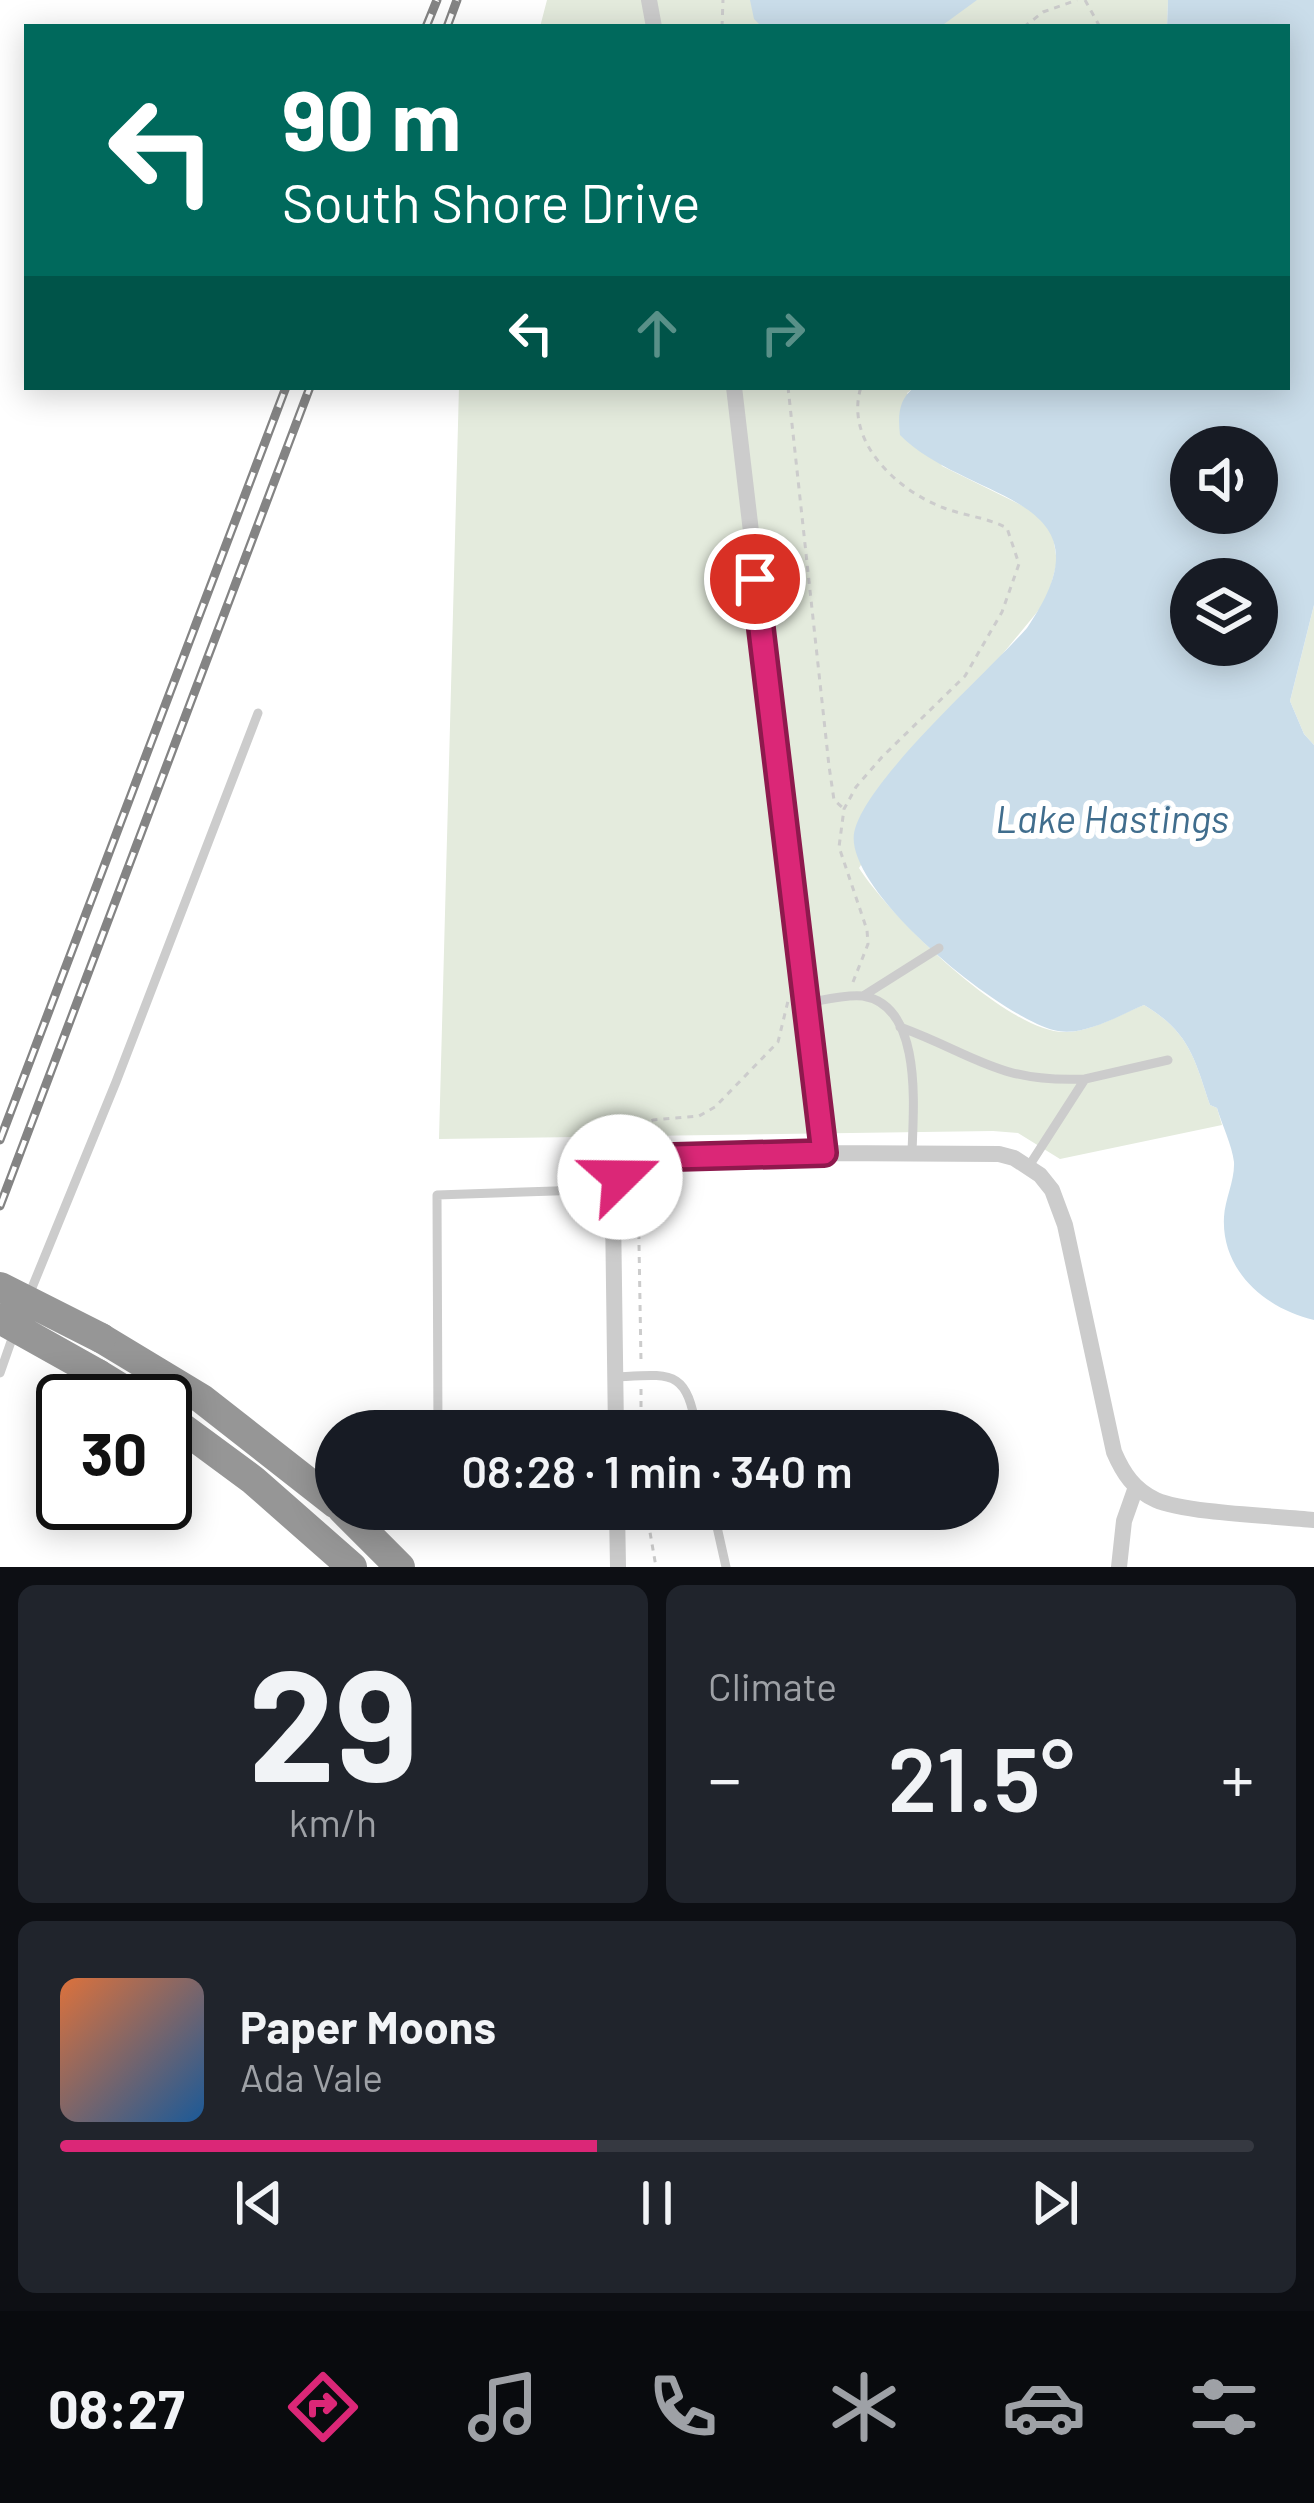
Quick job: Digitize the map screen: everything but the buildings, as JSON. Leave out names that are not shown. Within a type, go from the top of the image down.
[{"type":"highway","points":[[10,1309],[101,1338],[202,1399],[315,1487]]},
{"type":"highway","points":[[10,1309],[98,1374]]},
{"type":"highway","points":[[192,1435],[253,1480],[352,1567]]},
{"type":"highway","points":[[363,1530],[400,1567]]},
{"type":"street","points":[[734,390],[824,1153]]},
{"type":"street","points":[[616,1410],[614,1197],[638,1158],[999,1154],[1029,1166],[1052,1190],[1065,1226],[1114,1452],[1123,1473],[1136,1487],[1167,1504],[1314,1520]]},
{"type":"street","points":[[1119,1567],[1124,1522],[1136,1487]]},
{"type":"street","points":[[617,1530],[618,1567]]},
{"type":"lane","points":[[0,1373],[10,1309],[116,1082],[258,713]]},
{"type":"lane","points":[[862,996],[939,948]]},
{"type":"lane","points":[[807,1003],[862,996],[877,1001],[900,1027],[1004,1073],[1043,1081],[1085,1079],[1168,1060]]},
{"type":"lane","points":[[900,1027],[914,1074],[912,1153]]},
{"type":"lane","points":[[1029,1166],[1085,1079]]},
{"type":"lane","points":[[438,1410],[437,1195],[614,1197]]},
{"type":"lane","points":[[615,1377],[673,1378],[691,1397],[693,1410]]},
{"type":"lane","points":[[718,1530],[726,1567]]},
{"type":"path","points":[[1028,24],[1043,12],[1077,0]]},
{"type":"path","points":[[788,390],[829,766],[834,800],[844,809]]},
{"type":"path","points":[[848,997],[868,944],[839,847],[844,809],[882,758],[964,676],[1002,612],[1019,564],[1007,528],[922,497],[869,453],[856,413],[860,390]]},
{"type":"path","points":[[650,1530],[656,1567]]},
{"type":"shaded area","points":[[547,0],[1168,0],[1167,24],[541,24]]},
{"type":"shaded area","points":[[459,390],[911,390],[907,393],[942,466],[1037,513],[1053,536],[1057,562],[1047,600],[991,668],[859,868],[896,914],[952,968],[1013,1013],[1041,1027],[1065,1032],[1085,1029],[1144,1005],[1159,1015],[1188,1047],[1222,1125],[1060,1159],[1018,1133],[993,1131],[439,1139]]},
{"type":"shaded area","points":[[1314,605],[1314,745],[1290,701]]},
{"type":"water","points":[[750,0],[977,0],[944,24],[759,24]]},
{"type":"water","name":"Lake Hastings","points":[[1168,0],[1314,0],[1314,605],[1290,701],[1314,745],[1314,1320],[1264,1297],[1230,1254],[1224,1217],[1234,1169],[1231,1149],[1194,1059],[1171,1025],[1144,1005],[1102,1024],[1068,1032],[1033,1022],[1001,1004],[930,948],[897,916],[856,854],[855,829],[865,807],[905,754],[1027,628],[1051,584],[1056,551],[1045,526],[1024,507],[929,458],[900,435],[905,397],[911,390],[1290,390],[1290,24],[1167,24]]},
{"type":"railway","points":[[427,24],[437,0]]},
{"type":"railway","points":[[448,24],[457,0]]},
{"type":"railway","points":[[0,1140],[285,390]]},
{"type":"railway","points":[[0,1206],[309,390]]},
{"type":"route","points":[[620,1177],[638,1158],[824,1153],[755,579]]}]
